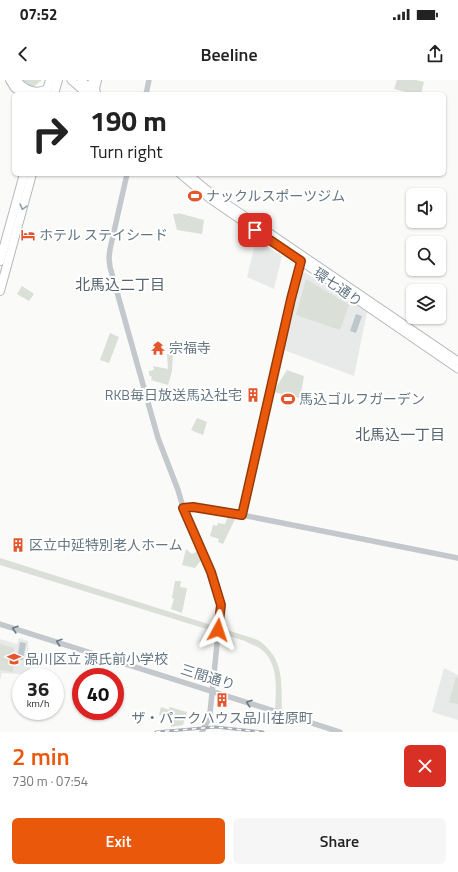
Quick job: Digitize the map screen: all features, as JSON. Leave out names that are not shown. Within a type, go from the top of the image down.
[{"type":"highway","points":[[10,80],[15,88],[22,92]]},
{"type":"highway","points":[[17,80],[23,86],[31,90],[49,92]]},
{"type":"highway","points":[[49,92],[50,80]]},
{"type":"highway","points":[[49,92],[58,80]]},
{"type":"highway","points":[[88,84],[95,89],[96,92]]},
{"type":"highway","points":[[0,291],[24,176]]},
{"type":"highway","points":[[0,261],[10,240],[31,176]]},
{"type":"main road","points":[[71,80],[88,84]]},
{"type":"main road","name":"環七通り","points":[[182,176],[210,199],[458,370]]},
{"type":"main road","name":"環七通り","points":[[190,176],[211,193],[458,361]]},
{"type":"street","points":[[146,92],[149,80]]},
{"type":"street","points":[[127,176],[110,249],[109,264],[158,438],[178,490],[183,508],[211,572],[221,605],[213,692],[209,718],[202,732]]},
{"type":"street","points":[[242,515],[301,261]]},
{"type":"street","points":[[183,508],[193,507],[242,515],[458,558]]},
{"type":"street","name":"三間通り","points":[[0,624],[340,732]]},
{"type":"shaded area","points":[[22,80],[42,80],[33,87]]},
{"type":"shaded area","points":[[397,80],[416,80],[424,82],[422,92],[405,92],[394,89]]},
{"type":"shaded area","points":[[178,213],[204,220],[202,234],[177,230],[173,214]]},
{"type":"shaded area","points":[[256,240],[282,256],[274,289],[247,277]]},
{"type":"shaded area","points":[[301,270],[367,312],[354,376],[281,349]]},
{"type":"shaded area","points":[[306,279],[349,305],[340,330],[296,315]]},
{"type":"shaded area","points":[[22,286],[34,294],[29,301],[17,294]]},
{"type":"shaded area","points":[[356,314],[362,316],[356,333],[350,331]]},
{"type":"shaded area","points":[[110,333],[119,337],[109,363],[100,360]]},
{"type":"shaded area","points":[[167,354],[173,354],[172,371],[168,385],[151,380],[152,377],[149,375],[149,371],[154,370],[153,366],[168,369]]},
{"type":"shaded area","points":[[287,370],[304,376],[300,398],[273,392]]},
{"type":"shaded area","points":[[197,418],[207,422],[203,435],[191,430]]},
{"type":"shaded area","points":[[228,516],[236,517],[223,544],[218,542],[219,539],[210,536],[213,525],[217,526],[218,523],[225,524]]},
{"type":"shaded area","points":[[186,549],[192,554],[198,551],[202,559],[195,568],[182,565]]},
{"type":"shaded area","points":[[0,558],[258,640],[267,647],[277,663],[281,681],[282,711],[275,709],[275,678],[271,662],[258,647],[245,641],[0,565]]},
{"type":"shaded area","points":[[175,581],[181,581],[180,587],[187,588],[182,613],[171,609],[174,599],[172,598]]},
{"type":"shaded area","name":"品川区立 源氏前小学校","points":[[19,638],[28,641],[30,668],[12,668],[12,674],[2,673],[0,680],[0,639],[17,644]]},
{"type":"shaded area","points":[[20,642],[26,643],[23,660],[17,659]]},
{"type":"shaded area","points":[[0,644],[14,648],[13,655],[15,655],[12,672],[0,670]]},
{"type":"shaded area","points":[[444,668],[458,675],[458,720],[432,712]]},
{"type":"shaded area","points":[[456,677],[458,678],[458,704],[449,702]]},
{"type":"shaded area","points":[[161,707],[169,710],[170,707],[187,712],[183,725],[171,727],[172,717],[159,715]]},
{"type":"railway","points":[[156,732],[215,727],[263,732]]},
{"type":"place","name":"ナックルスポーツジム","points":[[195,196]]},
{"type":"place","name":"ホテル ステイシード","points":[[28,235]]},
{"type":"place","name":"宗福寺","points":[[158,348]]},
{"type":"place","name":"RKB毎日放送馬込社宅","points":[[253,395]]},
{"type":"place","name":"馬込ゴルフガーデン","points":[[288,399]]},
{"type":"place","name":"区立中延特別老人ホーム","points":[[18,545]]},
{"type":"place","name":"品川区立 源氏前小学校","points":[[14,659]]},
{"type":"place","name":"ザ・パークハウス品川荏原町","points":[[222,700]]},
{"type":"district","name":"北馬込二丁目","points":[[120,285]]},
{"type":"district","name":"北馬込一丁目","points":[[400,435]]},
{"type":"route","points":[[218,630],[221,605],[211,572],[183,508],[193,507],[242,515],[270,389],[301,261],[255,230]]}]
